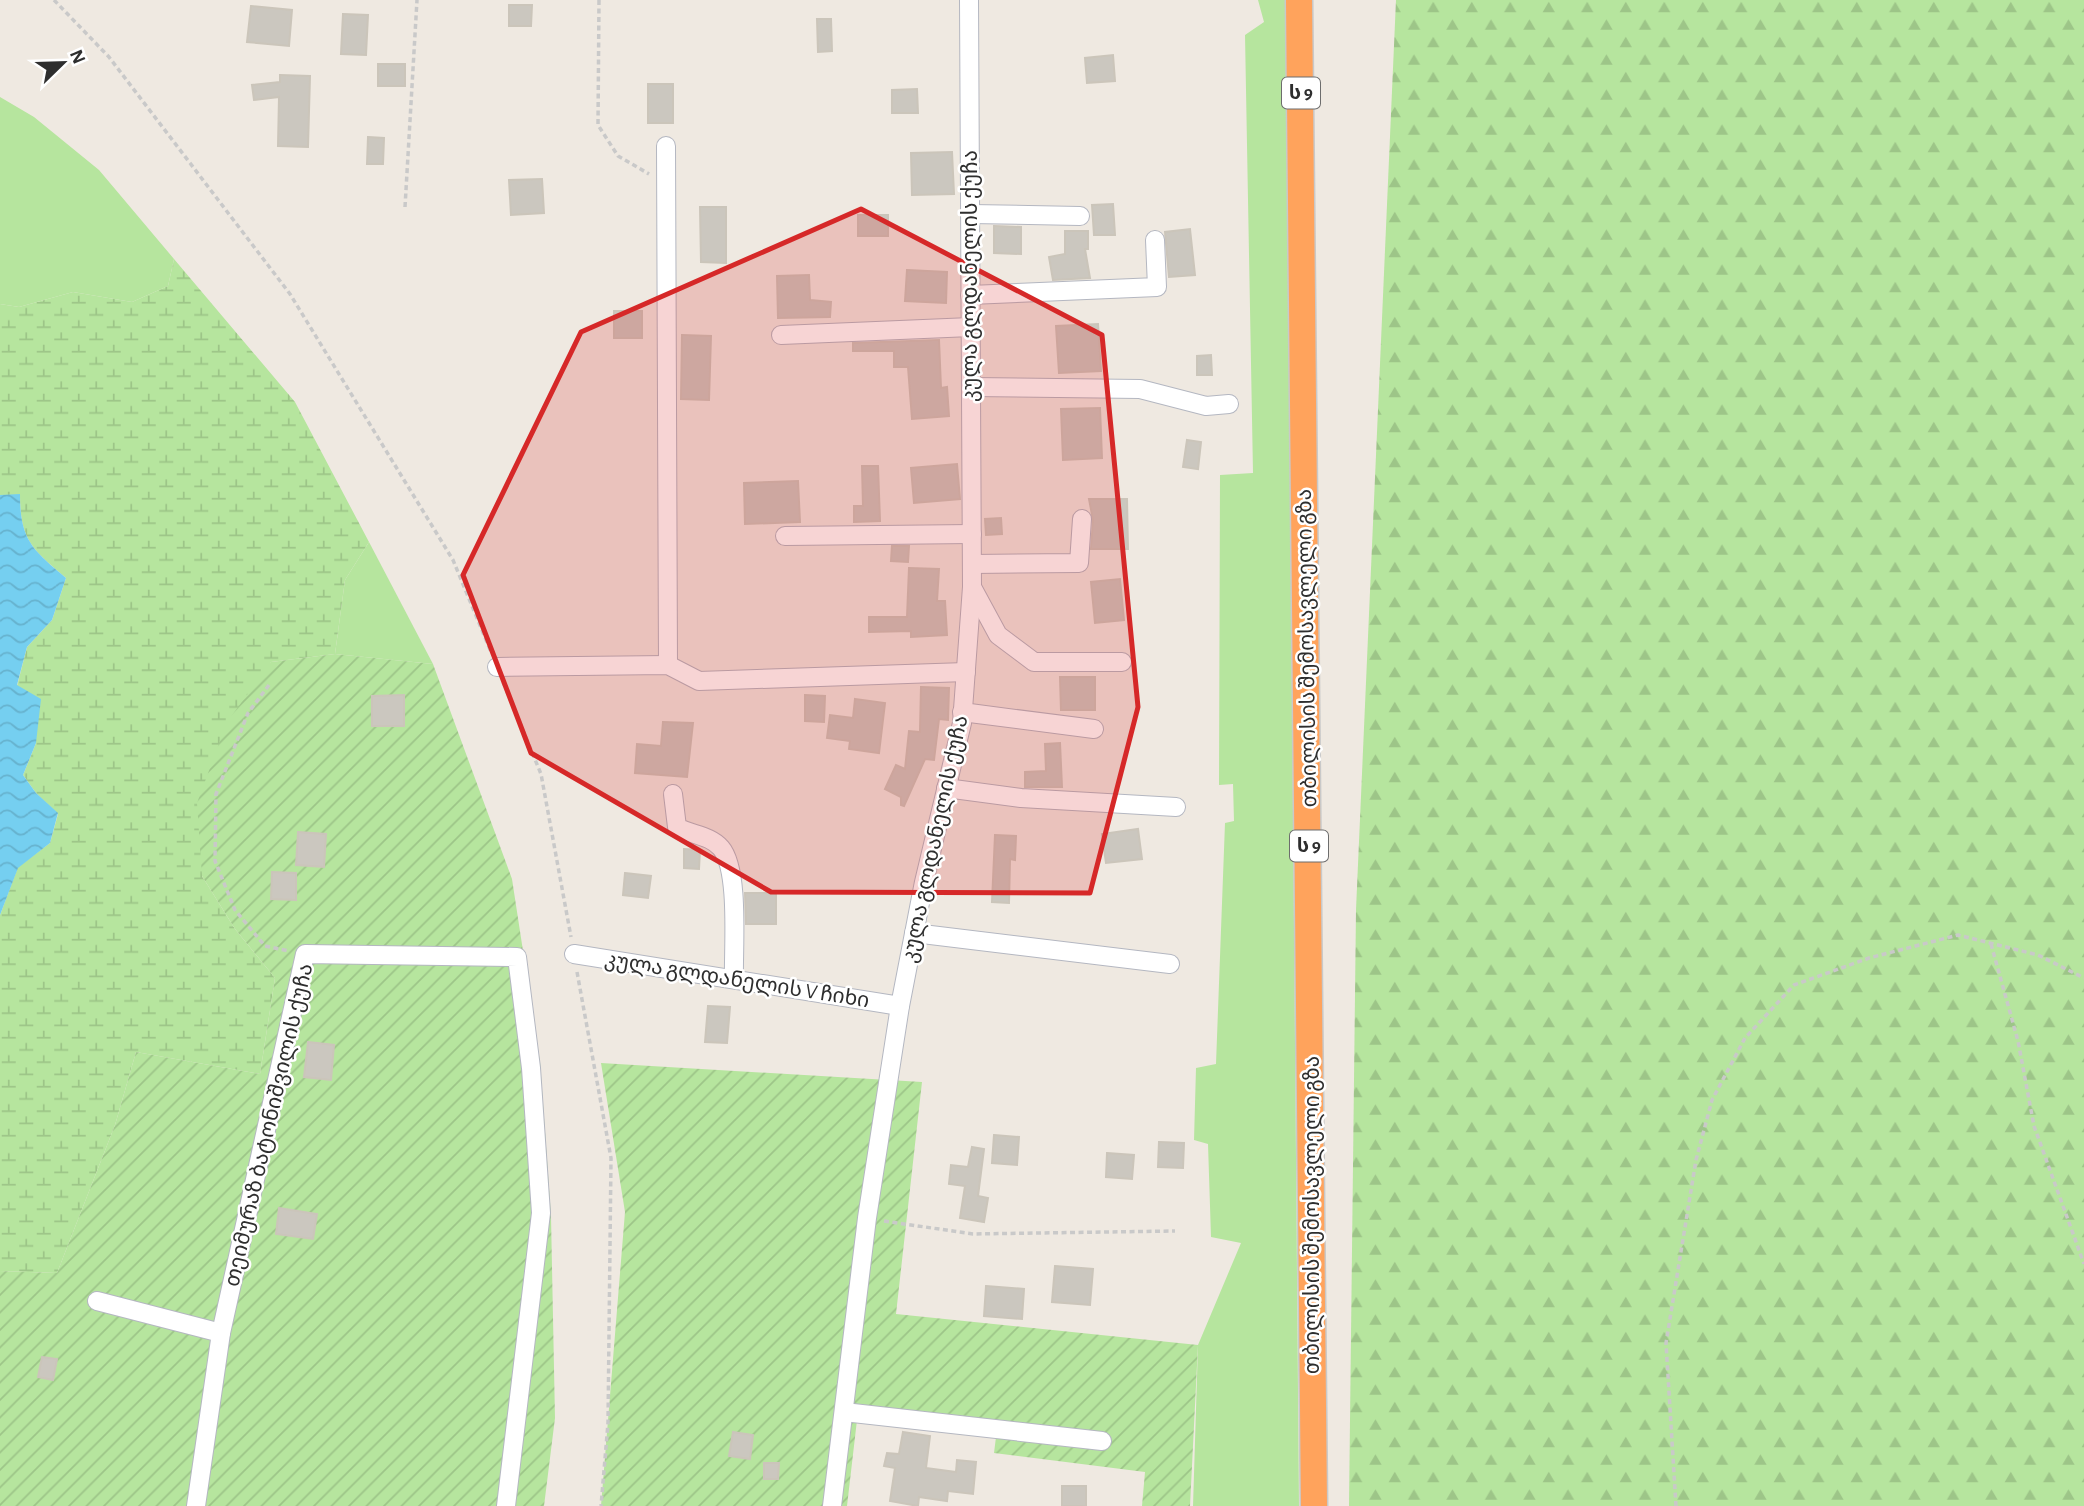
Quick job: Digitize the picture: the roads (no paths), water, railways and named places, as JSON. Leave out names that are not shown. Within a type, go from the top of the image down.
[{"type":"highway","name":"თბილისის შემოსავლელი გზა","points":[[1299,0],[1314,1506]]},
{"type":"street","name":"კულა გლდანელის ქუჩა","points":[[832,1506],[867,1219],[900,1006],[962,712],[966,672],[972,587],[969,0]]},
{"type":"street","points":[[666,146],[668,665]]},
{"type":"street","points":[[970,214],[1080,216]]},
{"type":"street","points":[[971,295],[1157,287],[1155,240]]},
{"type":"street","points":[[781,335],[971,327]]},
{"type":"street","points":[[971,387],[1140,389],[1206,406],[1229,404]]},
{"type":"street","points":[[972,564],[1079,563],[1082,519]]},
{"type":"street","points":[[785,536],[972,534]]},
{"type":"street","points":[[972,587],[998,635],[1034,662],[1122,662]]},
{"type":"street","points":[[497,667],[668,665],[699,681],[966,672]]},
{"type":"street","points":[[962,712],[1094,729]]},
{"type":"street","points":[[946,788],[1021,798],[1176,807]]},
{"type":"street","points":[[673,794],[677,827],[691,835],[710,839],[723,849],[730,867],[734,979]]},
{"type":"street","points":[[914,933],[1170,964]]},
{"type":"street","name":"თეიმურაზ ბატონიშვილის ქუჩა","points":[[196,1506],[221,1333],[305,954],[517,957],[531,1068],[541,1213],[506,1506]]},
{"type":"street","name":"კულა გლდანელის V ჩიხი","points":[[574,954],[900,1006]]},
{"type":"street","points":[[97,1301],[221,1333]]},
{"type":"street","points":[[844,1412],[1102,1441]]},
{"type":"water","points":[[20,494],[22,522],[30,542],[44,559],[66,578],[52,620],[27,647],[17,685],[41,699],[36,743],[23,775],[36,793],[58,813],[50,843],[18,868],[0,915],[0,495]]}]
